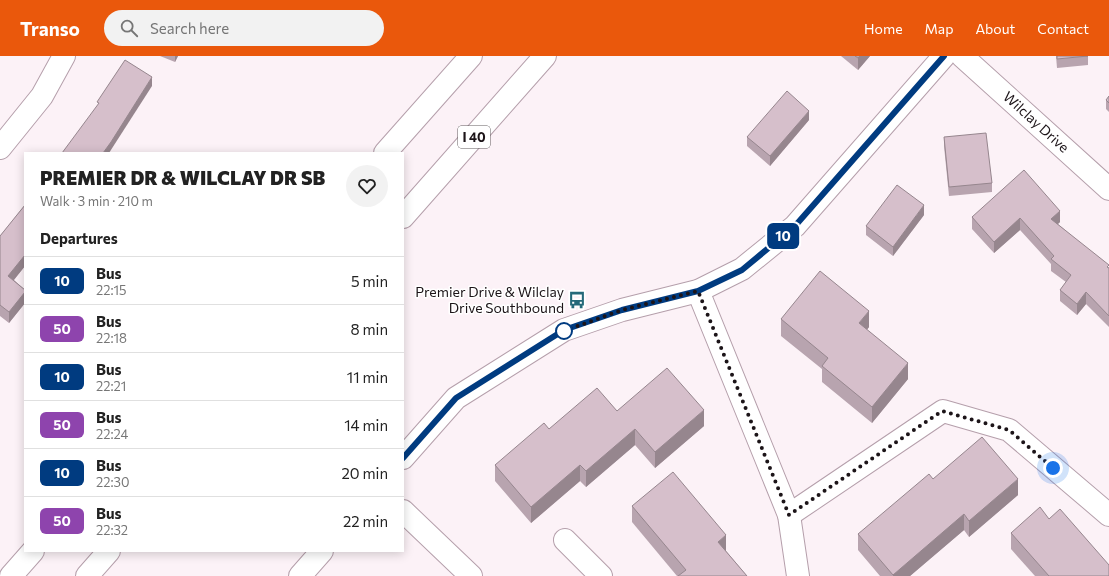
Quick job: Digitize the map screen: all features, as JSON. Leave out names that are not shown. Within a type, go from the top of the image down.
[{"type":"main road","points":[[0,148],[42,96],[64,56]]},
{"type":"main road","points":[[386,152],[471,56]]},
{"type":"main road","name":"I 40","points":[[404,216],[545,56]]},
{"type":"main road","points":[[404,457],[456,398],[564,330],[622,310],[698,291],[742,270],[795,226],[944,56]]},
{"type":"main road","name":"Wilclay Drive","points":[[962,56],[1109,189]]},
{"type":"main road","points":[[698,291],[789,515],[798,576]]},
{"type":"main road","points":[[789,515],[942,411],[1009,430],[1109,515]]},
{"type":"main road","points":[[404,513],[471,576]]},
{"type":"main road","points":[[565,540],[601,576]]},
{"type":"main road","points":[[11,576],[32,552]]},
{"type":"main road","points":[[87,576],[108,552]]},
{"type":"main road","points":[[300,576],[321,552]]},
{"type":"building","points":[[1057,56],[1088,56],[1057,59]]},
{"type":"building","points":[[125,60],[152,77],[104,152],[63,152],[99,103],[97,102]]},
{"type":"building","points":[[787,91],[809,111],[770,156],[747,137]]},
{"type":"building","points":[[1109,96],[1109,103],[1106,100]]},
{"type":"building","points":[[986,133],[992,183],[949,187],[944,137]]},
{"type":"building","points":[[1024,170],[1060,211],[1051,219],[1109,265],[1107,267],[1109,268],[1109,316],[1086,292],[1077,304],[1060,290],[1071,275],[1051,259],[1054,256],[1020,218],[994,242],[972,217]]},
{"type":"building","points":[[897,185],[924,205],[893,247],[866,226]]},
{"type":"building","points":[[24,206],[24,256],[8,276],[24,289],[24,293],[9,312],[0,305],[0,236]]},
{"type":"building","points":[[820,271],[869,311],[859,323],[908,363],[872,407],[822,366],[828,358],[781,319]]},
{"type":"building","points":[[667,368],[704,410],[655,452],[635,429],[586,471],[580,465],[531,507],[495,465],[544,423],[549,429],[597,388],[617,411]]},
{"type":"building","points":[[982,437],[1018,479],[969,521],[964,514],[893,575],[858,534],[929,474],[933,479]]},
{"type":"building","points":[[673,472],[726,535],[718,542],[747,576],[678,576],[686,570],[632,506]]},
{"type":"building","points":[[1040,507],[1049,519],[1060,509],[1109,565],[1109,576],[1049,576],[1011,533]]},
{"type":"bus line","name":"10","points":[[404,457],[456,398],[564,330],[622,310],[698,291],[742,270],[795,226],[944,56]]},
{"type":"place","name":"Premier Drive & Wilclay Drive Southbound","points":[[577,300]]},
{"type":"route","points":[[564,331],[622,310],[698,291],[789,515],[942,411],[1009,430],[1053,468]]}]
